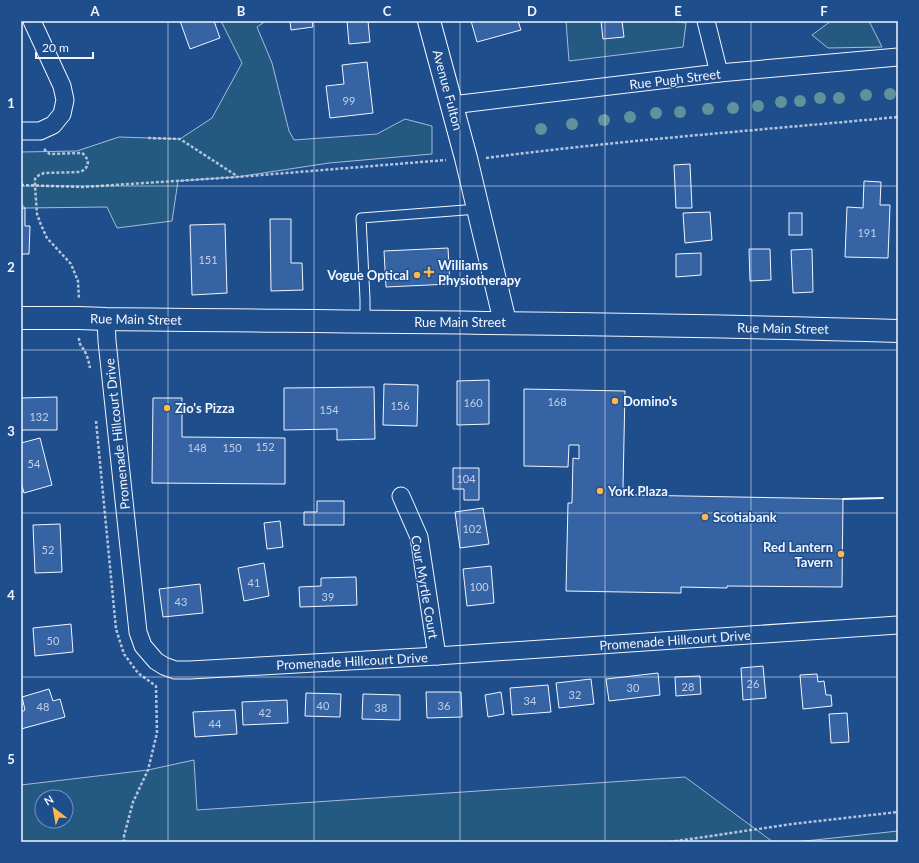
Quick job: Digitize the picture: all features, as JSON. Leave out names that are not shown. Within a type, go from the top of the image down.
[{"type":"main road","name":"Avenue Fulton","points":[[429,21],[466,159],[505,322]]},
{"type":"main road","name":"Rue Main Street","points":[[21,318],[505,322],[898,331]]},
{"type":"street","points":[[21,131],[40,131],[53,125],[62,114],[65,100],[62,86],[32,21]]},
{"type":"street","points":[[706,21],[719,73]]},
{"type":"street","name":"Rue Pugh Street","points":[[452,105],[719,73],[898,57]]},
{"type":"street","name":"Promenade Hillcourt Drive","points":[[106,319],[107,341],[138,632],[147,652],[156,661],[164,666],[175,670],[437,656],[898,625]]},
{"type":"street","name":"Cour Myrtle Court","points":[[401,496],[419,537],[437,656]]},
{"type":"lane","points":[[365,321],[361,218],[478,209]]},
{"type":"path","points":[[21,185],[83,187],[238,177],[466,159],[666,138],[898,117]]},
{"type":"path","points":[[40,131],[42,147],[47,152],[50,154],[82,153],[86,157],[88,163],[86,168],[80,172],[44,173],[39,175],[34,186],[37,214],[41,225],[47,238],[72,264],[78,281],[79,295]]},
{"type":"path","points":[[148,138],[180,139],[238,177]]},
{"type":"path","points":[[670,842],[792,824],[898,812]]},
{"type":"shaded area","points":[[221,21],[266,21],[257,27],[272,63],[289,131],[294,140],[377,134],[405,119],[432,126],[432,154],[329,163],[237,177],[178,181],[172,221],[117,228],[107,207],[25,208],[21,203],[21,152],[77,151],[119,137],[180,139],[212,118],[242,63]]},
{"type":"shaded area","points":[[566,21],[671,21],[686,23],[683,47],[569,61]]},
{"type":"shaded area","points":[[831,21],[869,21],[882,47],[828,48],[812,35]]},
{"type":"shaded area","points":[[194,760],[197,810],[685,777],[773,842],[21,842],[21,785],[148,770]]},
{"type":"shaded area","points":[[898,831],[898,842],[796,842]]},
{"type":"building","points":[[180,21],[214,21],[220,38],[190,49]]},
{"type":"building","points":[[290,21],[312,21],[313,27],[291,30]]},
{"type":"building","points":[[347,21],[368,21],[370,42],[349,44]]},
{"type":"building","points":[[471,21],[518,21],[521,30],[477,42]]},
{"type":"building","points":[[601,21],[622,21],[624,37],[603,39]]},
{"type":"building","points":[[367,62],[373,113],[330,118],[326,86],[344,84],[342,65]]},
{"type":"building","points":[[690,164],[692,208],[676,208],[674,165]]},
{"type":"building","points":[[864,181],[881,182],[880,205],[890,205],[888,258],[845,257],[847,207],[863,208]]},
{"type":"building","points":[[21,208],[25,208],[25,226],[30,226],[29,254],[21,254]]},
{"type":"building","points":[[710,212],[712,240],[685,243],[683,213]]},
{"type":"building","points":[[789,213],[802,213],[802,235],[789,235]]},
{"type":"building","points":[[270,219],[291,219],[291,263],[302,263],[303,290],[271,291]]},
{"type":"building","points":[[225,224],[227,293],[192,295],[190,225]]},
{"type":"building","name":"Vogue Optical","points":[[448,248],[450,284],[386,287],[384,251]]},
{"type":"building","points":[[749,249],[770,249],[771,280],[750,281]]},
{"type":"building","points":[[812,249],[813,292],[793,293],[791,250]]},
{"type":"building","points":[[701,253],[701,275],[676,277],[676,254]]},
{"type":"building","points":[[489,380],[489,424],[457,425],[457,381]]},
{"type":"building","points":[[384,384],[418,385],[417,426],[383,425]]},
{"type":"building","points":[[374,387],[375,439],[337,440],[337,429],[284,430],[284,388]]},
{"type":"building","name":"York Plaza","points":[[524,389],[625,391],[623,487],[632,495],[843,499],[842,587],[681,587],[681,593],[566,591],[568,503],[572,503],[573,458],[579,459],[579,445],[569,445],[568,467],[524,466]]},
{"type":"building","points":[[57,397],[57,430],[21,430],[21,398]]},
{"type":"building","points":[[153,398],[182,398],[182,437],[285,438],[285,484],[152,483]]},
{"type":"building","points":[[40,438],[52,485],[24,493],[21,482],[21,443]]},
{"type":"building","points":[[453,468],[479,468],[479,500],[464,500],[464,489],[453,489]]},
{"type":"building","points":[[317,501],[344,501],[344,525],[304,525],[304,512],[317,512]]},
{"type":"building","points":[[483,508],[489,544],[460,548],[455,512]]},
{"type":"building","points":[[280,521],[283,547],[267,549],[264,523]]},
{"type":"building","points":[[60,524],[62,572],[35,573],[33,525]]},
{"type":"building","points":[[264,563],[269,596],[244,601],[238,568]]},
{"type":"building","points":[[491,566],[494,603],[467,606],[463,569]]},
{"type":"building","points":[[356,577],[357,605],[300,607],[299,587],[321,586],[321,578]]},
{"type":"building","points":[[200,584],[203,613],[163,617],[159,589]]},
{"type":"building","points":[[71,624],[73,652],[35,656],[33,628]]},
{"type":"building","points":[[763,666],[766,698],[743,700],[741,668]]},
{"type":"building","points":[[658,673],[660,695],[609,701],[606,679]]},
{"type":"building","points":[[817,674],[818,682],[824,681],[826,695],[831,695],[832,706],[803,709],[800,675]]},
{"type":"building","points":[[700,676],[701,694],[676,696],[675,677]]},
{"type":"building","points":[[591,679],[594,704],[559,708],[556,683]]},
{"type":"building","points":[[548,685],[551,712],[512,715],[510,688]]},
{"type":"building","points":[[49,689],[53,701],[60,699],[65,717],[21,729],[21,712],[25,710],[22,697]]},
{"type":"building","points":[[426,692],[461,692],[462,717],[427,718]]},
{"type":"building","points":[[501,692],[504,714],[488,717],[485,695]]},
{"type":"building","points":[[306,693],[341,694],[340,717],[305,716]]},
{"type":"building","points":[[363,694],[400,695],[400,720],[362,719]]},
{"type":"building","points":[[287,700],[288,723],[243,725],[242,702]]},
{"type":"building","points":[[235,710],[237,734],[195,737],[193,712]]},
{"type":"building","points":[[847,713],[849,742],[831,743],[829,714]]},
{"type":"wall","points":[[843,499],[883,498]]},
{"type":"place","name":"Williams Physiotherapy","points":[[429,272]]},
{"type":"place","name":"Vogue Optical","points":[[417,275]]},
{"type":"place","name":"Domino's","points":[[615,401]]},
{"type":"place","name":"Zio's Pizza","points":[[167,408]]},
{"type":"place","name":"York Plaza","points":[[600,491]]},
{"type":"place","name":"Scotiabank","points":[[705,517]]},
{"type":"place","name":"Red Lantern Tavern","points":[[841,554]]}]
